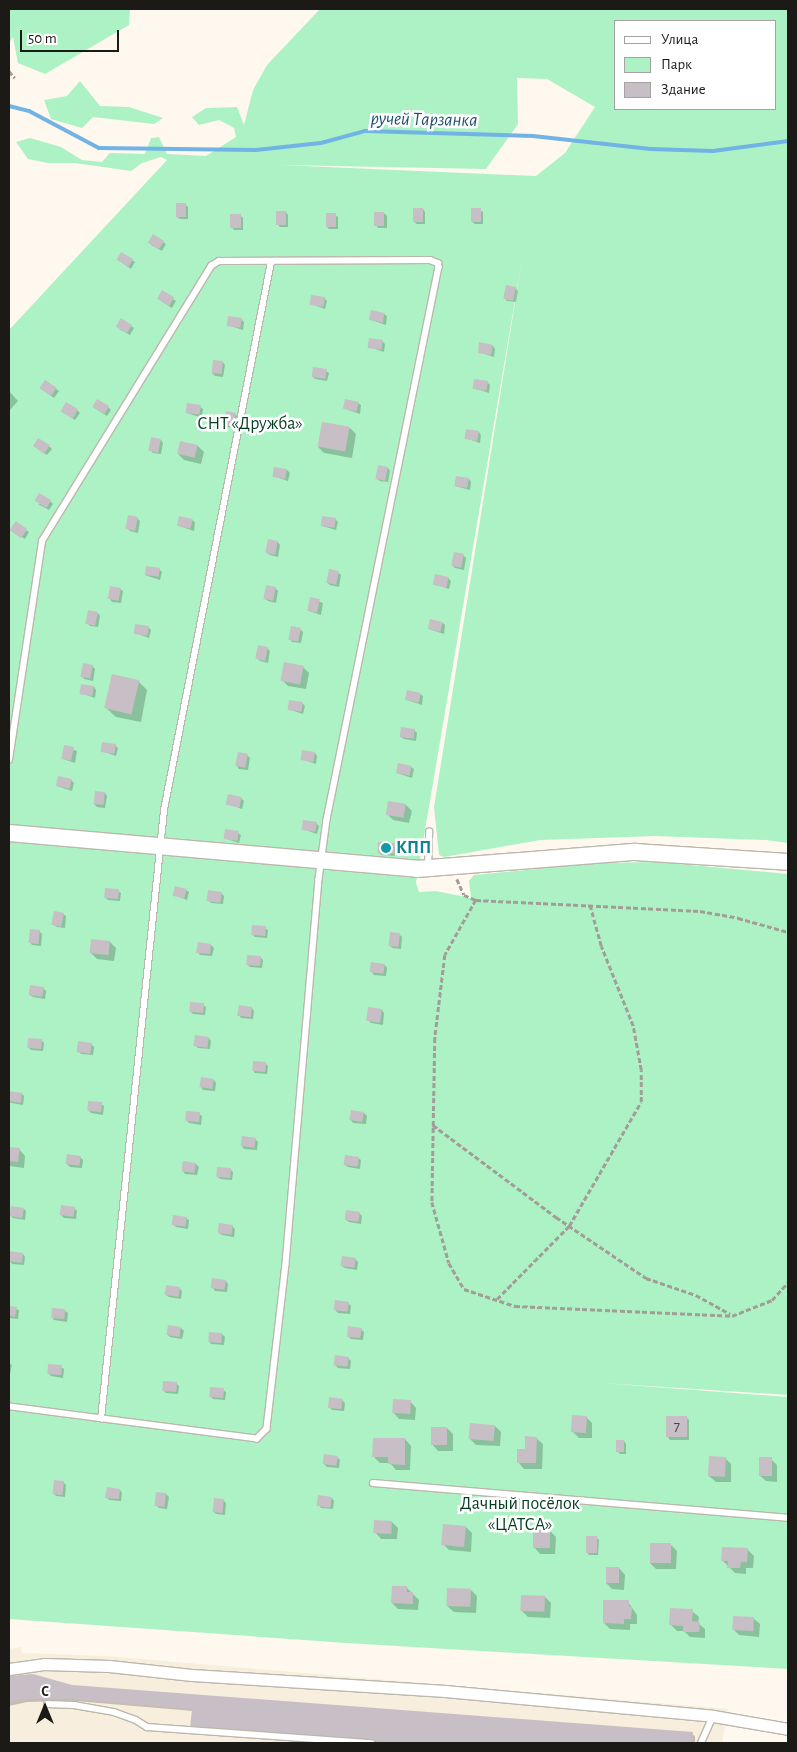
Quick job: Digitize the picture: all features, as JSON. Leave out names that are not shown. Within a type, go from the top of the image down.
[{"type":"street","points":[[9,833],[428,869],[627,852],[758,858],[788,862]]},
{"type":"street","points":[[9,1669],[44,1664],[109,1666],[192,1675],[445,1691],[713,1716],[788,1729]]},
{"type":"lane","points":[[9,760],[44,536],[211,266],[219,261],[430,260],[438,263],[439,268],[327,820],[286,1264],[267,1430],[257,1439],[9,1407]]},
{"type":"lane","points":[[101,1419],[168,786],[271,262]]},
{"type":"lane","points":[[428,869],[429,832]]},
{"type":"lane","points":[[373,1483],[788,1518]]},
{"type":"lane","points":[[47,1704],[74,1705],[114,1712],[136,1720],[147,1727],[371,1743]]},
{"type":"lane","points":[[701,1743],[713,1716]]},
{"type":"path","points":[[9,71],[14,78]]},
{"type":"path","points":[[456,875],[464,895],[476,900],[700,911],[738,918],[788,932]]},
{"type":"path","points":[[476,900],[445,955],[435,1038],[432,1202],[449,1263],[464,1289],[515,1306],[732,1316],[772,1300],[788,1282]]},
{"type":"path","points":[[496,1300],[569,1226],[642,1102],[642,1070],[633,1026],[601,946],[590,906]]},
{"type":"path","points":[[433,1125],[569,1226],[646,1278],[696,1295],[732,1316]]},
{"type":"shaded area","points":[[21,1647],[22,1653],[105,1656],[728,1709],[722,1743],[9,1743],[9,1649]]},
{"type":"green space","points":[[9,9],[130,9],[129,25],[45,74],[18,63],[13,37],[9,43]]},
{"type":"green space","points":[[320,9],[788,9],[788,843],[766,840],[654,836],[540,840],[444,857],[439,855],[434,807],[522,259],[416,883],[419,892],[436,891],[471,898],[469,881],[474,875],[596,863],[657,862],[788,874],[788,1395],[602,1383],[788,1397],[788,1669],[346,1643],[9,1619],[9,330],[167,160],[161,157],[142,163],[131,171],[75,163],[48,163],[28,159],[16,142],[30,138],[61,147],[82,160],[102,162],[110,153],[145,154],[151,138],[159,137],[167,154],[206,156],[236,137],[234,128],[219,120],[199,125],[192,117],[206,108],[237,107],[244,125],[253,90],[267,65]],"holes":[[[517,78],[547,79],[595,107],[565,153],[536,176],[281,165],[486,169],[518,124]]]},
{"type":"green space","points":[[80,81],[100,106],[129,107],[163,118],[154,124],[93,117],[82,128],[51,119],[44,100],[67,96]]},
{"type":"building","points":[[176,203],[186,203],[186,217],[176,217]]},
{"type":"building","points":[[413,208],[423,208],[423,222],[413,222]]},
{"type":"building","points":[[471,208],[481,208],[481,222],[471,222]]},
{"type":"building","points":[[276,211],[286,211],[286,225],[276,225]]},
{"type":"building","points":[[374,212],[384,212],[384,226],[374,226]]},
{"type":"building","points":[[326,213],[336,213],[336,227],[326,227]]},
{"type":"building","points":[[230,214],[241,214],[241,228],[230,228]]},
{"type":"building","points":[[153,234],[164,241],[159,249],[148,242]]},
{"type":"building","points":[[121,252],[133,259],[129,267],[116,260]]},
{"type":"building","points":[[506,285],[516,287],[513,301],[503,299]]},
{"type":"building","points":[[162,290],[174,297],[169,306],[157,299]]},
{"type":"building","points":[[311,295],[325,297],[323,307],[310,305]]},
{"type":"building","points":[[371,310],[385,313],[383,323],[369,320]]},
{"type":"building","points":[[228,316],[242,318],[240,328],[227,326]]},
{"type":"building","points":[[121,318],[132,325],[127,333],[116,326]]},
{"type":"building","points":[[369,338],[383,340],[381,350],[368,348]]},
{"type":"building","points":[[479,342],[493,345],[491,355],[478,353]]},
{"type":"building","points":[[213,360],[223,361],[222,374],[212,373]]},
{"type":"building","points":[[313,367],[327,369],[325,379],[312,377]]},
{"type":"building","points":[[474,379],[488,381],[486,391],[473,389]]},
{"type":"building","points":[[45,380],[57,388],[51,396],[39,388]]},
{"type":"building","points":[[97,399],[109,406],[105,414],[92,407]]},
{"type":"building","points":[[345,399],[359,402],[357,412],[343,409]]},
{"type":"building","points":[[66,402],[78,409],[73,419],[60,412]]},
{"type":"building","points":[[187,403],[201,405],[199,415],[186,413]]},
{"type":"building","points":[[226,411],[236,413],[233,427],[223,425]]},
{"type":"building","points":[[322,422],[350,427],[345,451],[318,447]]},
{"type":"building","points":[[466,429],[479,431],[477,441],[464,439]]},
{"type":"building","points":[[151,437],[161,439],[158,453],[148,451]]},
{"type":"building","points":[[38,438],[50,445],[44,454],[33,446]]},
{"type":"building","points":[[180,441],[198,445],[195,458],[177,454]]},
{"type":"building","points":[[378,465],[388,467],[385,481],[375,479]]},
{"type":"building","points":[[274,467],[287,469],[285,479],[272,477]]},
{"type":"building","points":[[456,476],[469,478],[467,488],[454,486]]},
{"type":"building","points":[[39,493],[51,500],[47,508],[34,501]]},
{"type":"building","points":[[128,515],[138,517],[135,531],[125,529]]},
{"type":"building","points":[[179,516],[193,519],[191,529],[177,526]]},
{"type":"building","points":[[322,516],[336,518],[334,528],[321,526]]},
{"type":"building","points":[[16,521],[27,529],[21,538],[10,530]]},
{"type":"building","points":[[268,539],[278,541],[275,555],[265,553]]},
{"type":"building","points":[[454,552],[464,554],[461,568],[451,566]]},
{"type":"building","points":[[146,566],[160,568],[159,577],[145,575]]},
{"type":"building","points":[[329,569],[339,571],[336,585],[326,583]]},
{"type":"building","points":[[435,574],[449,577],[446,588],[433,585]]},
{"type":"building","points":[[266,585],[276,587],[273,601],[263,599]]},
{"type":"building","points":[[110,586],[121,588],[119,601],[108,599]]},
{"type":"building","points":[[310,597],[320,599],[317,613],[307,611]]},
{"type":"building","points":[[88,610],[98,612],[95,626],[85,624]]},
{"type":"building","points":[[430,619],[443,622],[440,632],[428,629]]},
{"type":"building","points":[[135,624],[149,626],[147,636],[134,634]]},
{"type":"building","points":[[291,626],[301,628],[298,642],[288,640]]},
{"type":"building","points":[[258,645],[268,647],[265,661],[255,659]]},
{"type":"building","points":[[284,662],[304,666],[300,684],[280,681]]},
{"type":"building","points":[[83,663],[93,665],[90,679],[80,677]]},
{"type":"building","points":[[112,674],[139,680],[131,714],[104,708]]},
{"type":"building","points":[[81,684],[94,686],[92,696],[79,694]]},
{"type":"building","points":[[407,690],[421,693],[419,703],[405,700]]},
{"type":"building","points":[[289,700],[303,702],[301,712],[288,710]]},
{"type":"building","points":[[401,727],[415,729],[413,739],[400,737]]},
{"type":"building","points":[[102,742],[116,744],[114,754],[101,752]]},
{"type":"building","points":[[64,745],[74,747],[71,761],[61,759]]},
{"type":"building","points":[[302,750],[315,752],[313,762],[300,760]]},
{"type":"building","points":[[238,752],[248,754],[245,768],[235,766]]},
{"type":"building","points":[[398,763],[412,766],[410,776],[396,773]]},
{"type":"building","points":[[58,776],[72,779],[70,789],[56,786]]},
{"type":"building","points":[[95,791],[105,792],[104,805],[94,804]]},
{"type":"building","points":[[228,794],[242,797],[239,808],[226,805]]},
{"type":"building","points":[[388,801],[406,804],[404,818],[386,815]]},
{"type":"building","points":[[303,820],[317,822],[315,832],[302,830]]},
{"type":"building","points":[[225,829],[239,831],[237,841],[224,839]]},
{"type":"building","name":"КПП","points":[[378,842],[395,843],[394,854],[377,853]]},
{"type":"building","points":[[175,886],[187,889],[184,899],[173,896]]},
{"type":"building","points":[[105,888],[119,889],[118,899],[104,898]]},
{"type":"building","points":[[208,890],[222,892],[220,903],[206,901]]},
{"type":"building","points":[[54,911],[64,913],[61,927],[51,925]]},
{"type":"building","points":[[252,925],[266,926],[265,936],[251,935]]},
{"type":"building","points":[[30,929],[40,930],[38,944],[29,943]]},
{"type":"building","points":[[390,932],[400,933],[398,947],[389,946]]},
{"type":"building","points":[[91,939],[110,941],[108,955],[90,953]]},
{"type":"building","points":[[198,942],[211,944],[210,954],[196,953]]},
{"type":"building","points":[[247,955],[261,956],[260,966],[246,965]]},
{"type":"building","points":[[371,962],[385,964],[383,974],[370,972]]},
{"type":"building","points":[[30,985],[44,987],[42,997],[29,995]]},
{"type":"building","points":[[190,1002],[204,1003],[203,1013],[189,1012]]},
{"type":"building","points":[[239,1005],[252,1007],[251,1017],[237,1016]]},
{"type":"building","points":[[368,1007],[382,1009],[380,1023],[366,1021]]},
{"type":"building","points":[[195,1035],[209,1037],[207,1048],[193,1046]]},
{"type":"building","points":[[28,1038],[42,1039],[41,1049],[27,1048]]},
{"type":"building","points":[[78,1041],[92,1043],[90,1054],[76,1052]]},
{"type":"building","points":[[253,1061],[266,1062],[265,1072],[252,1071]]},
{"type":"building","points":[[201,1077],[214,1079],[212,1089],[199,1087]]},
{"type":"building","points":[[9,1091],[22,1093],[21,1103],[9,1101]]},
{"type":"building","points":[[88,1101],[102,1102],[101,1112],[87,1111]]},
{"type":"building","points":[[351,1110],[364,1112],[362,1122],[349,1120]]},
{"type":"building","points":[[186,1111],[200,1112],[199,1122],[185,1121]]},
{"type":"building","points":[[242,1136],[256,1138],[254,1148],[241,1146]]},
{"type":"building","points":[[9,1147],[20,1148],[18,1162],[9,1161]]},
{"type":"building","points":[[67,1154],[81,1156],[79,1166],[66,1164]]},
{"type":"building","points":[[345,1155],[359,1157],[357,1167],[344,1165]]},
{"type":"building","points":[[183,1161],[196,1163],[194,1173],[181,1171]]},
{"type":"building","points":[[217,1167],[231,1168],[230,1178],[216,1177]]},
{"type":"building","points":[[61,1205],[75,1207],[73,1217],[60,1215]]},
{"type":"building","points":[[11,1206],[24,1208],[22,1218],[9,1216]]},
{"type":"building","points":[[346,1210],[360,1212],[358,1222],[345,1220]]},
{"type":"building","points":[[173,1215],[187,1217],[185,1227],[172,1225]]},
{"type":"building","points":[[219,1223],[233,1225],[231,1235],[218,1233]]},
{"type":"building","points":[[9,1251],[23,1253],[22,1263],[9,1261]]},
{"type":"building","points":[[342,1256],[356,1258],[354,1268],[341,1266]]},
{"type":"building","points":[[212,1278],[226,1280],[224,1290],[211,1288]]},
{"type":"building","points":[[166,1285],[180,1287],[178,1297],[165,1295]]},
{"type":"building","points":[[335,1300],[349,1302],[347,1312],[334,1310]]},
{"type":"building","points":[[9,1306],[17,1307],[15,1317],[9,1316]]},
{"type":"building","points":[[52,1308],[65,1309],[64,1319],[51,1318]]},
{"type":"building","points":[[168,1325],[181,1327],[179,1337],[166,1335]]},
{"type":"building","points":[[348,1326],[362,1328],[360,1338],[347,1337]]},
{"type":"building","points":[[209,1332],[222,1333],[221,1343],[208,1342]]},
{"type":"building","points":[[335,1355],[349,1357],[347,1367],[334,1365]]},
{"type":"building","points":[[48,1364],[62,1365],[61,1375],[47,1374]]},
{"type":"building","points":[[163,1381],[177,1382],[176,1392],[162,1391]]},
{"type":"building","points":[[210,1387],[224,1388],[223,1398],[209,1397]]},
{"type":"building","points":[[329,1397],[343,1399],[341,1409],[328,1408]]},
{"type":"building","points":[[393,1399],[411,1400],[410,1414],[392,1413]]},
{"type":"building","points":[[572,1415],[587,1416],[586,1433],[571,1432]]},
{"type":"building","points":[[666,1416],[687,1416],[687,1437],[666,1437]]},
{"type":"building","points":[[470,1423],[495,1425],[494,1441],[469,1439]]},
{"type":"building","points":[[431,1427],[447,1427],[447,1445],[431,1445]]},
{"type":"building","points":[[525,1436],[537,1437],[536,1463],[517,1463],[517,1449],[525,1449]]},
{"type":"building","points":[[373,1438],[405,1438],[405,1465],[388,1464],[388,1457],[372,1457]]},
{"type":"building","points":[[616,1440],[624,1440],[624,1452],[616,1452]]},
{"type":"building","points":[[324,1454],[338,1456],[336,1466],[323,1464]]},
{"type":"building","points":[[709,1456],[726,1457],[725,1477],[708,1476]]},
{"type":"building","points":[[759,1457],[772,1457],[772,1476],[759,1476]]},
{"type":"building","points":[[54,1480],[64,1481],[62,1495],[53,1494]]},
{"type":"building","points":[[107,1487],[120,1489],[119,1499],[105,1498]]},
{"type":"building","points":[[156,1492],[166,1493],[164,1507],[155,1506]]},
{"type":"building","points":[[318,1495],[332,1497],[330,1508],[316,1506]]},
{"type":"building","points":[[214,1498],[224,1499],[222,1513],[213,1512]]},
{"type":"building","points":[[374,1520],[392,1521],[391,1534],[373,1533]]},
{"type":"building","points":[[443,1524],[466,1526],[464,1547],[441,1545]]},
{"type":"building","points":[[533,1530],[550,1530],[550,1548],[533,1548]]},
{"type":"building","points":[[586,1536],[597,1536],[597,1553],[586,1553]]},
{"type":"building","points":[[650,1543],[671,1543],[671,1563],[650,1563]]},
{"type":"building","points":[[722,1547],[748,1548],[747,1562],[741,1562],[740,1568],[727,1568],[728,1561],[721,1561]]},
{"type":"building","points":[[606,1567],[619,1567],[619,1583],[606,1583]]},
{"type":"building","points":[[392,1586],[407,1586],[407,1592],[413,1592],[413,1604],[391,1603]]},
{"type":"building","points":[[447,1588],[471,1589],[470,1607],[446,1606]]},
{"type":"building","points":[[521,1595],[545,1596],[544,1612],[520,1611]]},
{"type":"building","points":[[603,1600],[629,1600],[629,1607],[632,1607],[631,1619],[624,1619],[624,1624],[603,1623]]},
{"type":"building","points":[[670,1608],[693,1609],[692,1621],[700,1622],[699,1632],[683,1632],[683,1626],[669,1625]]},
{"type":"building","points":[[733,1616],[754,1617],[753,1631],[732,1630]]},
{"type":"building","points":[[33,1674],[72,1685],[693,1732],[692,1743],[405,1743],[190,1729],[192,1709],[71,1699],[24,1699],[9,1703],[9,1676]]},
{"type":"waterway","name":"ручей Тарзанка","points":[[9,106],[29,111],[99,148],[256,150],[321,143],[365,131],[533,136],[650,149],[713,151],[788,141]]},
{"type":"place","name":"КПП","points":[[386,848]]},
{"type":"park label","name":"СНТ «Дружба»","points":[[250,424]]},
{"type":"park label","name":"Дачный посёлок «ЦАТСА»","points":[[520,1515]]}]
